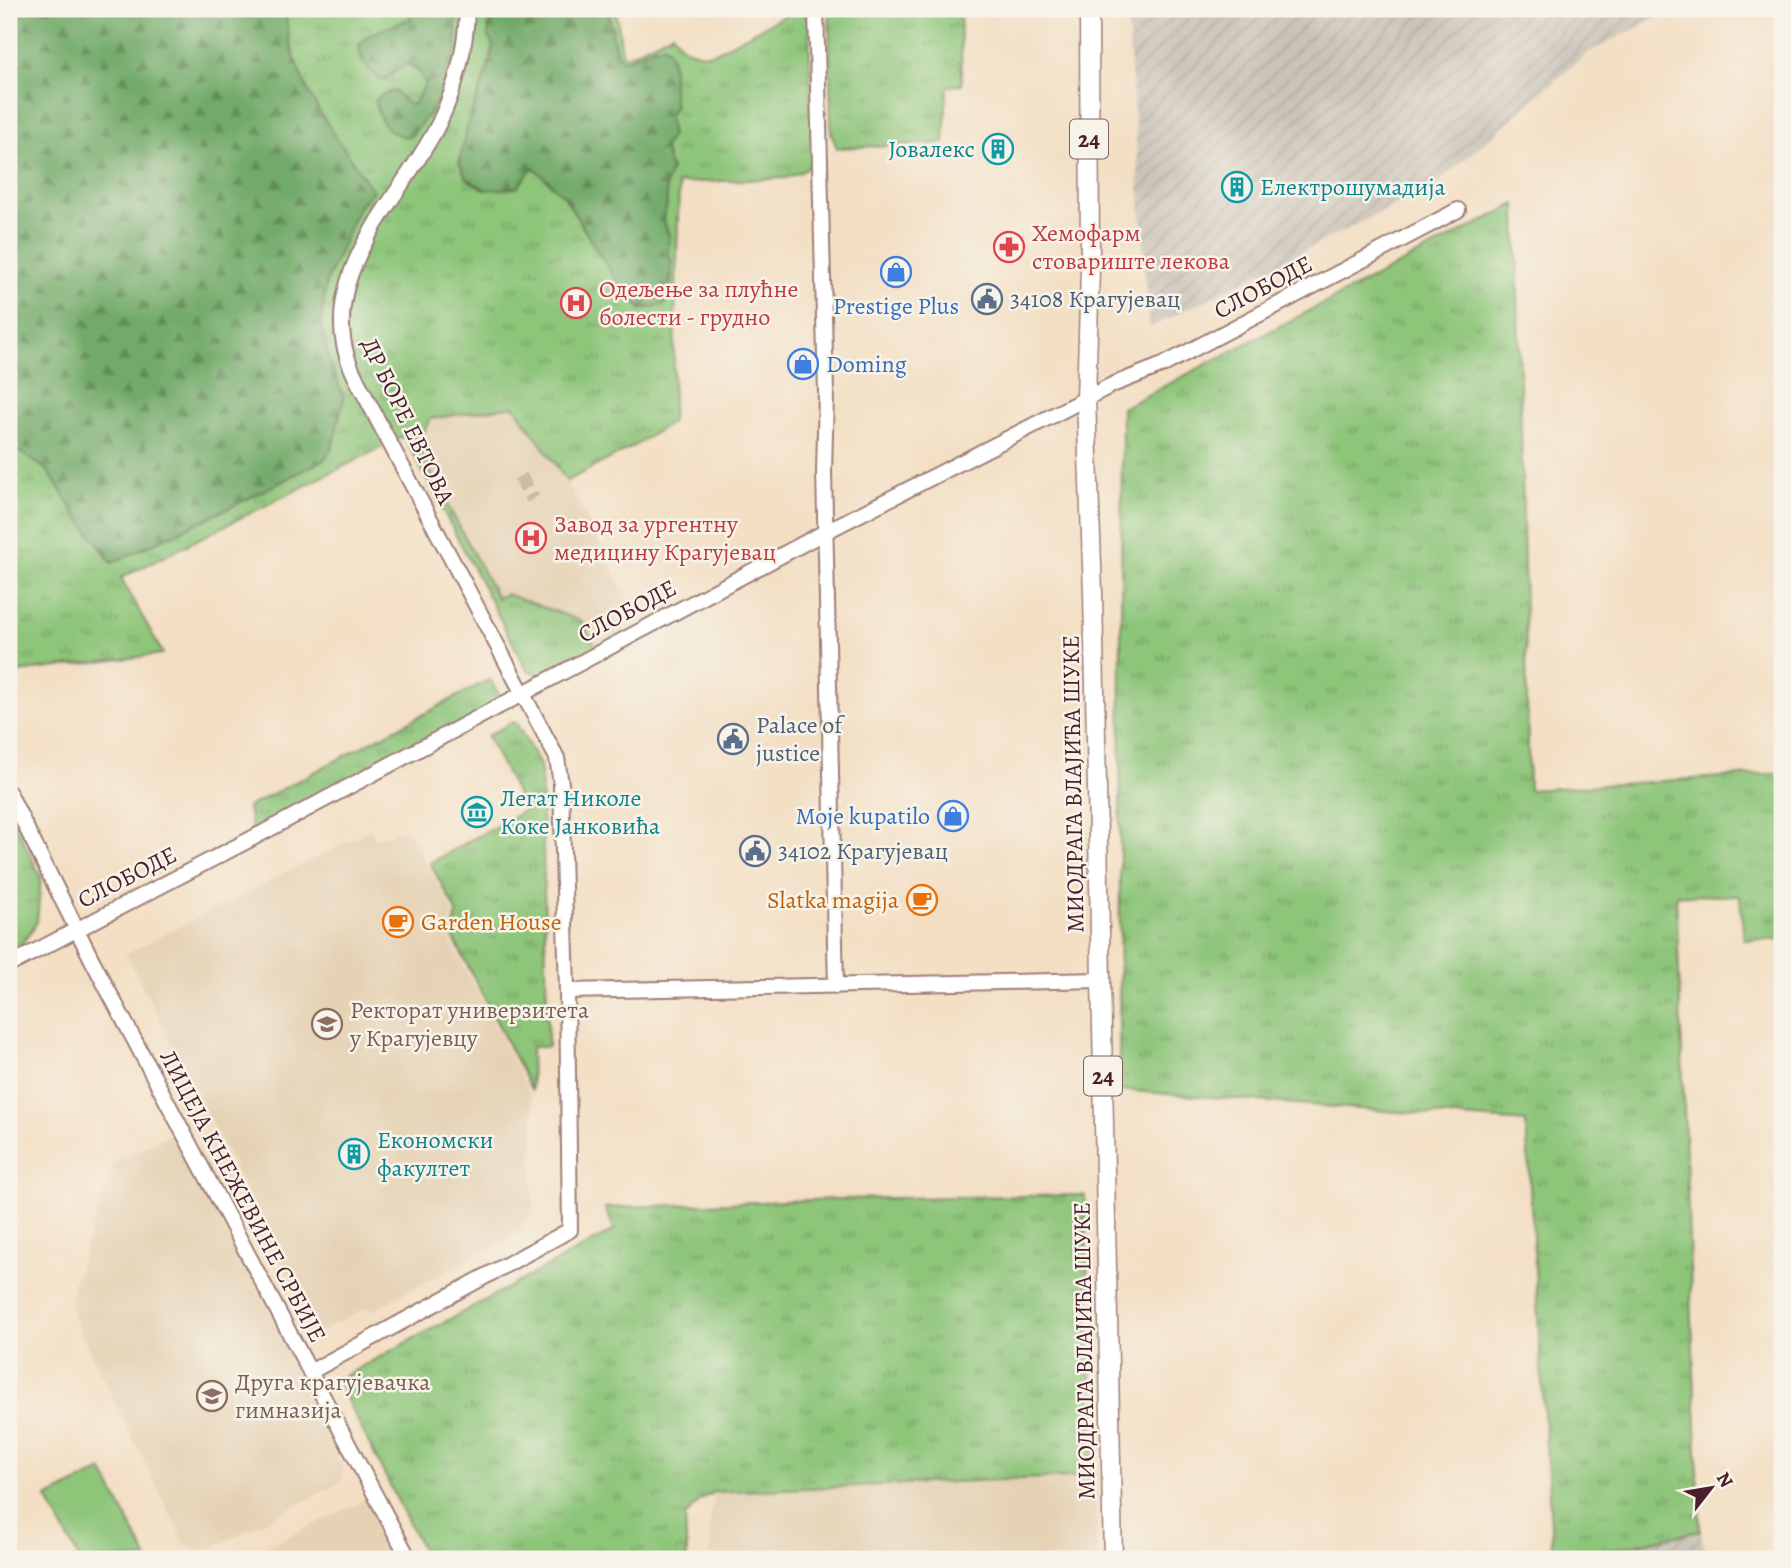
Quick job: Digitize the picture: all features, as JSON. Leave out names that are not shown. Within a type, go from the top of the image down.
[{"type":"main road","name":"МИОДРАГА ВЛАЈИЋА ШУКЕ","points":[[1089,9],[1090,269],[1086,399],[1093,593],[1113,1559]]},
{"type":"street","name":"ДР БОРЕ ЕВТОВА","points":[[310,1372],[570,1230],[561,771],[555,752],[359,383],[343,341],[341,323],[344,289],[351,269],[430,140],[450,97],[461,57],[467,9]]},
{"type":"street","points":[[816,9],[836,986]]},
{"type":"street","name":"СЛОБОДЕ","points":[[9,965],[825,532],[1112,385],[1163,365],[1458,210]]},
{"type":"street","name":"ЛИЦЕЈА КНЕЖЕВИНЕ СРБИЈЕ","points":[[9,793],[76,929],[409,1559]]},
{"type":"street","points":[[567,991],[1101,980]]},
{"type":"shaded area","name":"Електрошумадија","points":[[1127,9],[1654,9],[1657,17],[1587,53],[1435,185],[1149,328]]},
{"type":"shaded area","name":"Завод за ургентну медицину Крагујевац","points":[[515,406],[567,481],[640,623],[596,647],[582,621],[498,598],[434,479],[419,440],[430,419]]},
{"type":"shaded area","name":"Ректорат универзитета у Крагујевцу","points":[[371,830],[376,839],[395,831],[405,832],[413,838],[453,912],[447,934],[530,1094],[533,1108],[533,1209],[521,1225],[523,1230],[371,1311],[368,1307],[318,1333],[126,954]]},
{"type":"shaded area","name":"Друга крагујевачка гимназија","points":[[175,1132],[285,1340],[343,1468],[342,1479],[338,1484],[208,1550],[197,1551],[185,1544],[74,1319],[71,1303],[72,1287],[115,1162]]},
{"type":"shaded area","points":[[1094,1476],[1097,1559],[711,1559],[710,1520],[714,1492]]},
{"type":"shaded area","points":[[367,1499],[398,1559],[241,1559]]},
{"type":"shaded area","points":[[1700,1531],[1708,1559],[1566,1559]]},
{"type":"green space","points":[[9,9],[616,9],[622,53],[627,56],[672,33],[680,44],[690,50],[701,54],[714,53],[791,12],[806,13],[809,24],[813,163],[803,171],[786,178],[679,183],[672,422],[634,446],[567,481],[514,406],[430,419],[419,440],[434,479],[497,598],[506,594],[582,621],[596,647],[542,676],[527,670],[404,436],[121,578],[163,654],[9,673]]},
{"type":"green space","points":[[9,9],[272,9],[286,12],[295,61],[305,84],[330,129],[373,191],[360,204],[326,283],[321,323],[328,358],[344,398],[332,448],[324,460],[112,563],[47,470],[9,445]]},
{"type":"green space","points":[[410,9],[460,9],[456,23],[457,49],[444,78],[442,92],[432,110],[410,137],[396,134],[385,126],[375,100],[395,91],[405,102],[413,105],[426,83],[417,70],[406,64],[382,81],[366,66],[359,45],[370,34],[410,19]]},
{"type":"green space","points":[[490,9],[608,9],[616,53],[624,61],[654,47],[665,45],[672,59],[675,105],[668,117],[672,134],[664,148],[671,170],[666,184],[667,204],[663,219],[670,238],[668,247],[671,266],[665,304],[641,310],[619,284],[564,196],[533,167],[517,188],[486,190],[467,179],[459,163],[469,120],[490,62],[493,45],[488,37]]},
{"type":"green space","points":[[829,9],[960,9],[962,84],[947,87],[944,143],[837,148],[831,133]]},
{"type":"green space","points":[[1516,204],[1529,790],[1782,773],[1782,939],[1744,940],[1740,896],[1676,895],[1700,1531],[1566,1559],[1553,1559],[1526,1122],[1119,1090],[1122,408]]},
{"type":"green space","points":[[490,679],[504,703],[253,838],[248,807]]},
{"type":"green space","points":[[513,722],[540,765],[541,772],[548,1047],[531,1047],[532,1091],[452,935],[457,913],[430,863],[525,810],[487,736]]},
{"type":"green space","points":[[9,812],[41,877],[37,922],[17,952],[9,958]]},
{"type":"green space","points":[[1085,1195],[1094,1476],[714,1492],[700,1500],[685,1517],[687,1559],[427,1559],[337,1380],[615,1230],[605,1208],[837,1199]]},
{"type":"green space","points":[[102,1470],[148,1559],[79,1559],[47,1498]]},
{"type":"tunnel","points":[[520,476],[533,499]]},
{"type":"place","name":"Јовалекс","points":[[998,149]]},
{"type":"place","name":"Електрошумадија","points":[[1237,187]]},
{"type":"place","name":"Хемофарм стовариште лекова","points":[[1009,247]]},
{"type":"place","name":"Prestige Plus","points":[[896,272]]},
{"type":"place","name":"34108 Крагујевац","points":[[987,299]]},
{"type":"place","name":"Одељење за плућне болести - грудно","points":[[576,303]]},
{"type":"place","name":"Doming","points":[[803,364]]},
{"type":"place","name":"Завод за ургентну медицину Крагујевац","points":[[531,538]]},
{"type":"place","name":"Palace of justice","points":[[733,739]]},
{"type":"place","name":"Легат Николе Коке Јанковића","points":[[477,812]]},
{"type":"place","name":"Moje kupatilo","points":[[953,816]]},
{"type":"place","name":"34102 Крагујевац","points":[[755,851]]},
{"type":"place","name":"Slatka magija","points":[[922,900]]},
{"type":"place","name":"Garden House","points":[[398,922]]},
{"type":"place","name":"Ректорат универзитета у Крагујевцу","points":[[327,1024]]},
{"type":"place","name":"Економски факултет","points":[[354,1154]]},
{"type":"place","name":"Друга крагујевачка гимназија","points":[[212,1396]]}]
